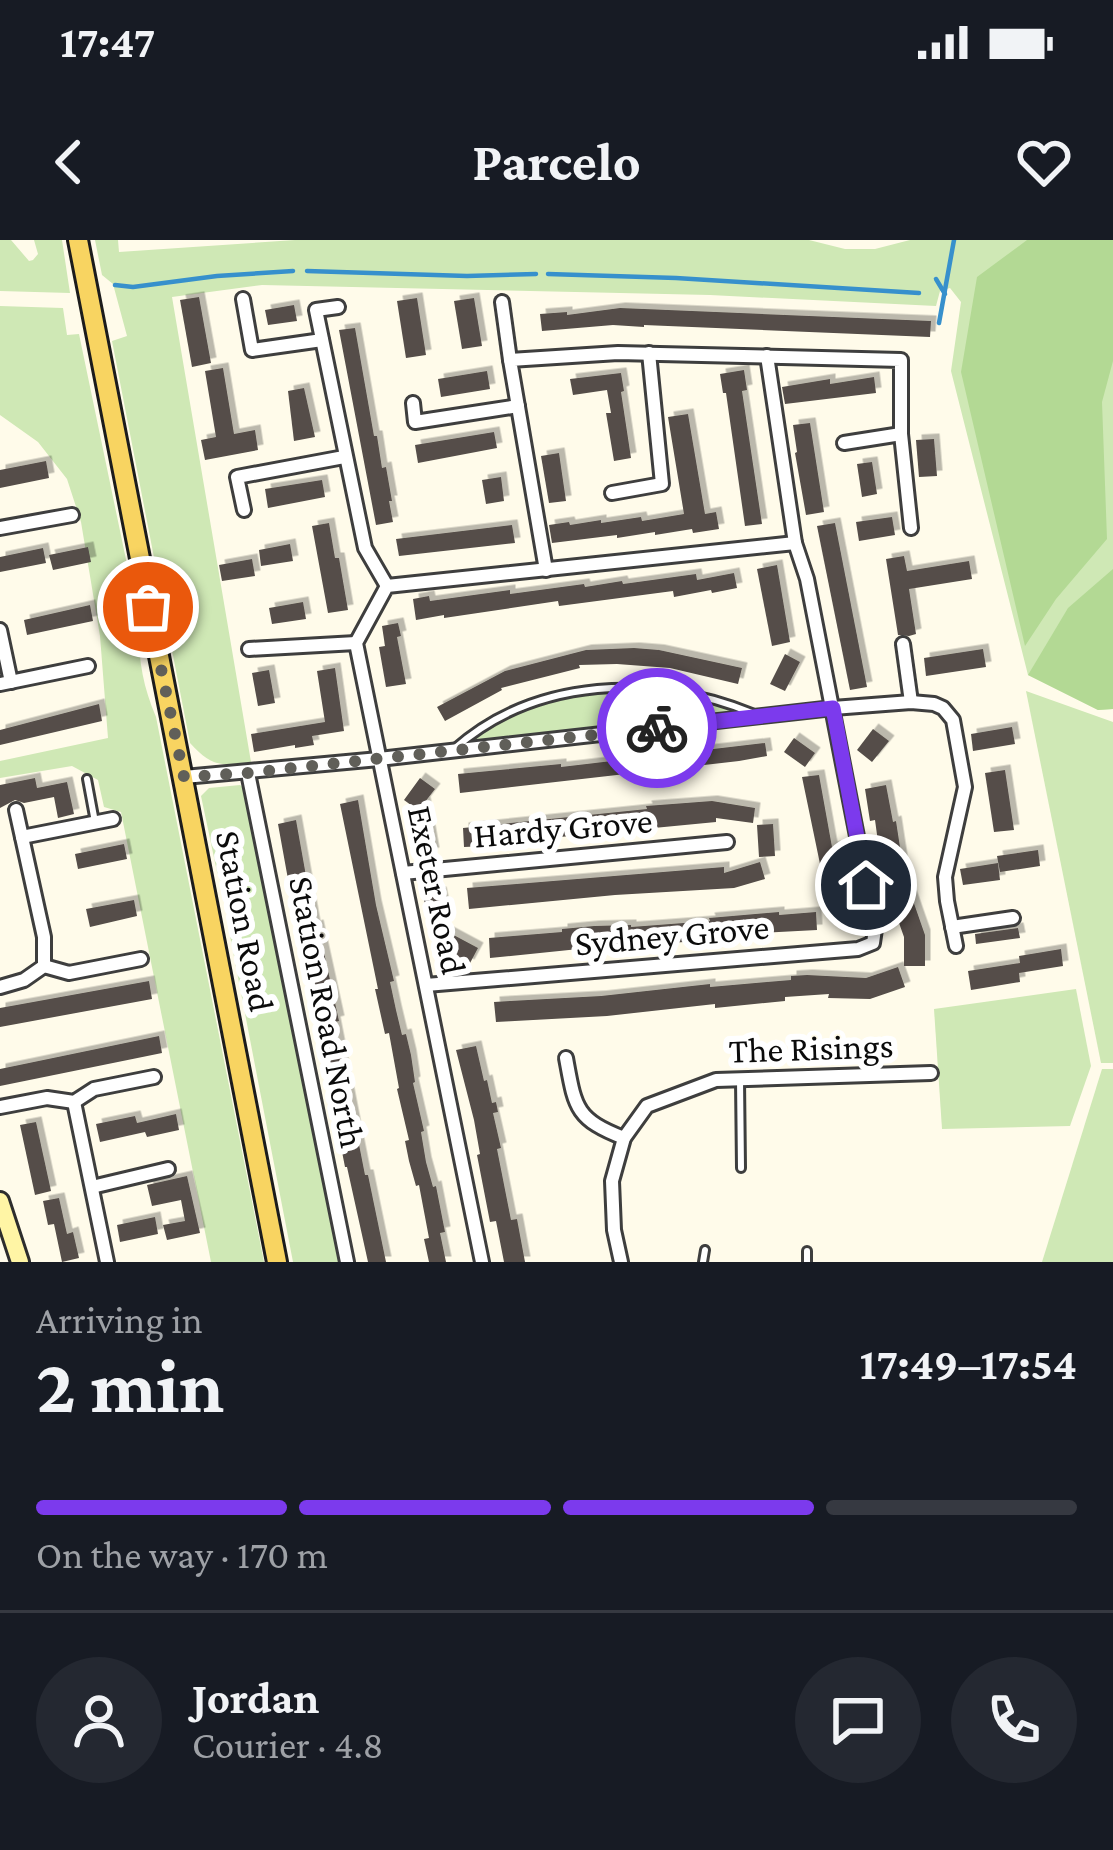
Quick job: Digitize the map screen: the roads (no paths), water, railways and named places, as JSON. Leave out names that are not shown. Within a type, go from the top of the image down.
[{"type":"main road","name":"Station Road","points":[[78,240],[277,1262]]},
{"type":"street","points":[[243,299],[252,350],[322,340]]},
{"type":"street","points":[[338,307],[316,310],[365,548],[387,586]]},
{"type":"street","points":[[508,311],[510,360],[546,570]]},
{"type":"street","points":[[510,360],[649,353],[901,360],[901,434],[911,528]]},
{"type":"street","points":[[612,493],[662,484],[649,353]]},
{"type":"street","name":"Sydney Grove","points":[[426,986],[873,943],[875,929],[833,708],[807,579],[795,544],[767,356]]},
{"type":"street","points":[[413,403],[415,422],[518,406]]},
{"type":"street","points":[[844,443],[901,434]]},
{"type":"street","points":[[244,510],[238,477],[344,457]]},
{"type":"street","points":[[0,528],[72,515]]},
{"type":"street","points":[[387,586],[795,544]]},
{"type":"street","points":[[249,650],[356,643],[387,586]]},
{"type":"street","points":[[0,630],[6,683],[88,667]]},
{"type":"street","name":"Exeter Road","points":[[356,643],[482,1262]]},
{"type":"street","points":[[903,644],[911,702]]},
{"type":"street","points":[[184,777],[379,760],[833,708],[934,704],[949,713],[956,729],[965,787],[946,877],[956,946]]},
{"type":"street","name":"Station Road North","points":[[248,773],[346,1262]]},
{"type":"street","points":[[16,810],[44,937],[44,966]]},
{"type":"street","points":[[22,838],[113,819]]},
{"type":"street","name":"Hardy Grove","points":[[404,873],[728,842]]},
{"type":"street","points":[[952,927],[1013,918]]},
{"type":"street","points":[[44,966],[69,973],[141,959]]},
{"type":"street","points":[[0,986],[24,980],[44,966]]},
{"type":"street","points":[[566,1058],[578,1110],[598,1128],[624,1138],[612,1181],[621,1262]]},
{"type":"street","name":"The Risings","points":[[624,1138],[647,1106],[716,1080],[932,1073]]},
{"type":"street","points":[[0,1107],[41,1099],[74,1102],[94,1089],[154,1077]]},
{"type":"street","points":[[74,1102],[107,1262]]},
{"type":"street","points":[[92,1187],[168,1169]]},
{"type":"street","points":[[0,1201],[15,1261]]},
{"type":"lane","points":[[451,751],[508,714],[595,687],[686,692],[761,716]]},
{"type":"lane","points":[[87,778],[95,823]]},
{"type":"lane","points":[[740,1080],[741,1168]]},
{"type":"lane","points":[[704,1262],[705,1250]]},
{"type":"lane","points":[[807,1251],[807,1262]]},
{"type":"waterway","points":[[939,323],[954,240]]},
{"type":"waterway","points":[[115,285],[293,271]]},
{"type":"waterway","points":[[307,271],[536,274]]},
{"type":"waterway","points":[[548,274],[919,293]]},
{"type":"waterway","points":[[936,279],[945,294]]}]
